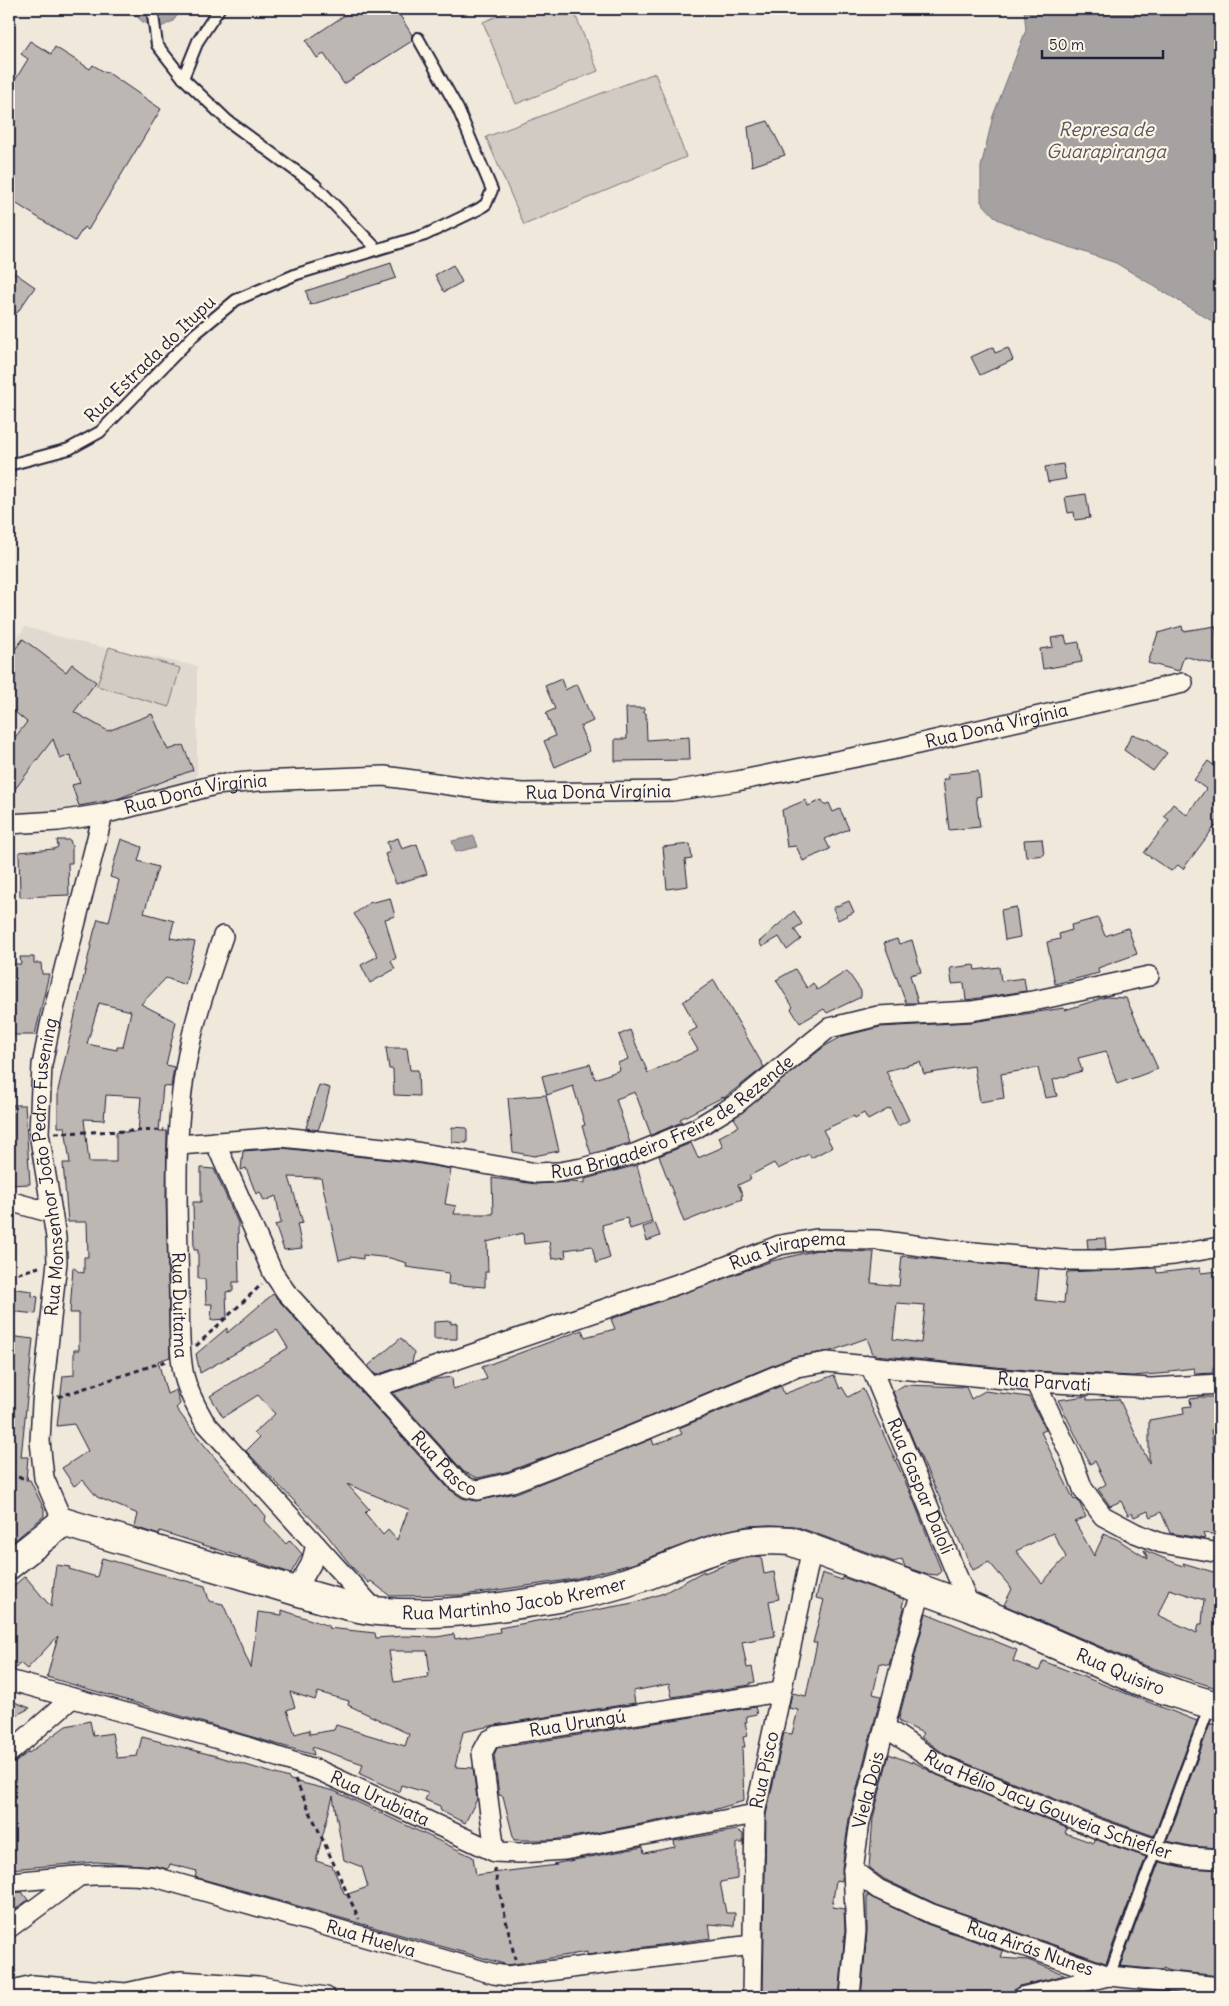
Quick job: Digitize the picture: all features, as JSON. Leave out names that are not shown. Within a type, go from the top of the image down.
[{"type":"street","name":"Rua Doná Virgínia","points":[[9,824],[58,821],[103,814],[215,785],[259,781],[384,776],[493,791],[523,793],[672,791],[737,781],[896,748],[1183,683]]},
{"type":"street","name":"Rua Monsenhor João Pedro Fusening","points":[[63,1522],[44,1478],[40,1441],[42,1403],[58,1262],[39,1133],[42,1065],[103,814]]},
{"type":"street","name":"Rua Duitama","points":[[223,936],[200,1002],[190,1042],[181,1097],[178,1235],[184,1377],[192,1400],[204,1421],[375,1610]]},
{"type":"street","name":"Rua Brigadeiro Freire de Rezende","points":[[179,1137],[215,1142],[291,1138],[411,1151],[509,1170],[536,1173],[566,1171],[634,1154],[694,1129],[736,1104],[829,1028],[878,1016],[962,1012],[1038,1000],[1149,976]]},
{"type":"street","name":"Rua Pasco","points":[[215,1142],[250,1224],[282,1286],[309,1321],[457,1481],[468,1488],[478,1490],[512,1482],[609,1445],[797,1367],[827,1362],[870,1365]]},
{"type":"street","points":[[9,1201],[52,1213]]},
{"type":"street","name":"Rua Ivirapema","points":[[373,1388],[704,1275],[780,1245],[816,1239],[877,1240],[951,1250],[1064,1260],[1174,1255],[1220,1247]]},
{"type":"street","name":"Rua Parvati","points":[[870,1365],[1035,1382],[1151,1388],[1220,1384]]},
{"type":"street","name":"Rua Gaspar Daloli","points":[[870,1365],[970,1607]]},
{"type":"street","points":[[1035,1382],[1070,1454],[1083,1489],[1103,1516],[1135,1533],[1161,1543],[1220,1554]]},
{"type":"street","points":[[9,1565],[63,1522]]},
{"type":"street","name":"Rua Martinho Jacob Kremer","points":[[63,1522],[296,1590],[375,1610],[423,1614],[462,1612],[555,1599],[621,1583],[742,1541],[764,1539],[790,1541],[970,1607],[1022,1630]]},
{"type":"street","points":[[296,1590],[312,1564],[316,1545]]},
{"type":"street","name":"Rua Pisco","points":[[754,1997],[752,1945],[755,1814],[812,1548]]},
{"type":"street","name":"Viela Dois","points":[[850,1997],[856,1931],[853,1870],[860,1822],[915,1611],[923,1589]]},
{"type":"street","name":"Rua Quisiro","points":[[1022,1630],[1137,1680],[1215,1704]]},
{"type":"street","name":"Rua Urubiata","points":[[9,1680],[285,1758],[376,1795],[496,1852],[519,1853],[566,1850],[755,1814]]},
{"type":"street","name":"Rua Urungú","points":[[496,1852],[482,1753],[489,1740],[498,1736],[780,1692]]},
{"type":"street","points":[[9,1753],[72,1698]]},
{"type":"street","name":"Rua Hélio Jacy Gouveia Schiefler","points":[[885,1727],[941,1765],[1096,1828],[1155,1849],[1188,1857],[1220,1858]]},
{"type":"street","name":"Rua Airás Nunes","points":[[853,1870],[878,1888],[932,1914],[1109,1976],[1220,1987]]},
{"type":"street","name":"Rua Huelva","points":[[9,1882],[135,1874],[156,1877],[494,1974],[519,1975],[752,1945]]},
{"type":"street","points":[[9,1928],[80,1876]]},
{"type":"street","points":[[1022,1997],[1109,1976]]},
{"type":"street","points":[[9,1991],[33,1985],[126,1992],[180,1981],[258,1986],[324,1996]]},
{"type":"lane","points":[[157,9],[153,15],[157,45],[183,78],[228,121],[314,185],[377,249]]},
{"type":"lane","points":[[183,78],[198,41],[219,9]]},
{"type":"lane","name":"Rua Estrada do Itupu","points":[[9,465],[69,450],[100,432],[195,334],[236,300],[297,274],[425,235],[486,204],[492,190],[458,109],[418,38]]},
{"type":"lane","points":[[1109,1976],[1155,1849],[1215,1704]]},
{"type":"path","points":[[39,1133],[179,1137]]},
{"type":"path","points":[[9,1276],[58,1262]]},
{"type":"path","points":[[285,1758],[368,1938]]},
{"type":"path","points":[[496,1852],[494,1872],[519,1975]]},
{"type":"shaded area","points":[[514,9],[573,9],[598,71],[516,104],[483,22]]},
{"type":"shaded area","points":[[655,73],[686,157],[524,225],[486,137]]},
{"type":"shaded area","points":[[25,627],[83,643],[197,666],[197,788],[66,818],[9,821],[9,749],[20,733],[9,725],[9,649]]},
{"type":"shaded area","points":[[109,647],[180,668],[169,707],[97,686]]},
{"type":"water","points":[[128,9],[182,9],[173,21],[159,28],[143,22]]},
{"type":"water","name":"Represa de Guarapiranga","points":[[1024,9],[1220,9],[1220,326],[1116,263],[1046,239],[997,219],[981,202],[981,167],[993,116],[1026,30]]},
{"type":"water","points":[[474,836],[478,847],[456,852],[452,841]]},
{"type":"building","points":[[354,9],[384,9],[387,14],[396,9],[412,35],[412,41],[344,84],[324,54],[317,58],[306,41]]},
{"type":"building","points":[[30,41],[51,54],[55,47],[90,69],[93,65],[107,72],[161,109],[88,230],[84,227],[75,241],[9,199],[9,90],[28,59],[21,54]]},
{"type":"building","points":[[768,121],[785,155],[752,166],[748,127]]},
{"type":"building","points":[[391,263],[396,278],[310,305],[306,291]]},
{"type":"building","points":[[453,265],[462,282],[444,292],[435,275]]},
{"type":"building","points":[[9,269],[35,287],[17,313],[9,307]]},
{"type":"building","points":[[993,347],[995,353],[1008,348],[1013,360],[980,375],[971,357]]},
{"type":"building","points":[[1063,464],[1066,479],[1048,482],[1045,467]]},
{"type":"building","points":[[1086,494],[1090,518],[1075,520],[1074,512],[1068,513],[1065,497]]},
{"type":"building","points":[[1182,626],[1183,631],[1216,626],[1220,666],[1184,656],[1179,671],[1148,663],[1158,633]]},
{"type":"building","points":[[1065,636],[1067,644],[1079,642],[1082,662],[1043,669],[1040,649],[1053,647],[1051,638]]},
{"type":"building","points":[[23,639],[66,672],[72,664],[96,682],[74,712],[108,731],[152,714],[168,750],[183,745],[193,770],[117,799],[79,806],[72,785],[80,783],[70,755],[60,759],[53,739],[9,797],[9,745],[27,722],[9,707],[9,657]]},
{"type":"building","points":[[561,679],[565,690],[577,684],[593,721],[580,727],[590,751],[555,767],[544,741],[555,736],[546,713],[555,709],[545,686]]},
{"type":"building","points":[[626,708],[644,708],[644,713],[646,713],[647,740],[689,737],[690,760],[615,761],[615,739],[627,739]]},
{"type":"building","points":[[1132,734],[1149,740],[1167,753],[1153,771],[1124,750]]},
{"type":"building","points":[[1208,761],[1220,770],[1220,830],[1215,826],[1183,869],[1178,865],[1171,871],[1144,853],[1169,820],[1164,816],[1173,804],[1187,815],[1206,789],[1194,780]]},
{"type":"building","points":[[978,771],[981,796],[976,797],[980,827],[949,830],[943,779],[949,779],[948,774]]},
{"type":"building","points":[[806,800],[808,806],[822,800],[824,805],[829,803],[833,812],[840,809],[849,829],[825,839],[830,849],[803,861],[796,846],[787,847],[782,810]]},
{"type":"building","points":[[398,838],[402,849],[417,844],[427,874],[396,884],[385,854],[390,852],[387,842]]},
{"type":"building","points":[[121,839],[142,847],[138,861],[158,867],[144,913],[174,921],[170,938],[195,942],[185,985],[166,978],[141,1004],[176,1022],[166,1065],[174,1067],[171,1087],[163,1086],[159,1131],[167,1131],[166,1196],[170,1357],[158,1361],[167,1394],[176,1390],[180,1404],[176,1408],[196,1435],[255,1506],[256,1504],[266,1516],[265,1521],[286,1544],[290,1540],[302,1554],[291,1573],[160,1531],[159,1535],[135,1527],[138,1514],[97,1497],[83,1480],[74,1486],[62,1468],[88,1451],[74,1424],[57,1426],[63,1376],[74,1375],[74,1350],[79,1350],[79,1313],[70,1313],[73,1267],[79,1272],[84,1273],[84,1257],[88,1257],[87,1222],[68,1222],[63,1163],[70,1163],[65,1127],[58,1127],[58,1090],[94,932],[98,919],[109,922],[119,880],[110,877]],"holes":[[[99,1003],[131,1011],[123,1047],[117,1047],[117,1050],[87,1044]],[[106,1095],[141,1097],[138,1132],[116,1132],[116,1162],[89,1162],[84,1119],[104,1120]]]},
{"type":"building","points":[[1042,839],[1044,855],[1026,857],[1024,840]]},
{"type":"building","points":[[57,840],[70,840],[72,847],[72,863],[68,863],[69,895],[20,897],[19,852],[54,849],[58,847]]},
{"type":"building","points":[[690,844],[692,859],[685,860],[688,886],[667,889],[663,847]]},
{"type":"building","points":[[390,898],[395,916],[385,919],[396,958],[391,961],[395,969],[370,983],[361,965],[378,956],[354,914],[369,903]]},
{"type":"building","points":[[849,901],[854,912],[838,920],[833,908]]},
{"type":"building","points":[[1016,907],[1020,937],[1005,940],[1001,910]]},
{"type":"building","points":[[794,911],[802,924],[794,929],[801,939],[787,950],[779,937],[762,947],[759,942]]},
{"type":"building","points":[[1098,918],[1105,936],[1128,928],[1137,954],[1098,968],[1099,973],[1055,984],[1047,942],[1060,939],[1059,934],[1072,930],[1071,925]]},
{"type":"building","points":[[897,939],[899,944],[912,940],[921,972],[910,975],[918,1003],[906,1003],[884,943]]},
{"type":"building","points":[[20,957],[34,957],[34,963],[41,963],[42,974],[49,974],[35,1035],[9,1035],[9,964],[21,964]]},
{"type":"building","points":[[974,965],[975,970],[999,967],[1001,981],[1024,978],[1026,991],[966,1000],[964,983],[952,984],[950,968]]},
{"type":"building","points":[[795,969],[807,988],[813,983],[817,990],[847,971],[861,991],[861,997],[827,1013],[824,1009],[800,1023],[791,1009],[793,1007],[776,980]]},
{"type":"building","points":[[714,980],[764,1067],[724,1098],[680,1119],[682,1122],[651,1135],[635,1092],[616,1099],[630,1143],[591,1154],[582,1126],[585,1125],[573,1086],[547,1095],[542,1076],[590,1064],[595,1079],[620,1070],[618,1063],[628,1059],[619,1035],[630,1030],[648,1073],[698,1050],[688,1033],[697,1028],[683,1002]]},
{"type":"building","points":[[1106,997],[1126,998],[1158,1069],[1117,1084],[1106,1051],[1078,1058],[1082,1071],[1053,1080],[1057,1096],[1045,1098],[1038,1068],[1001,1074],[1004,1098],[980,1102],[974,1066],[924,1074],[920,1062],[886,1071],[909,1120],[898,1126],[890,1108],[868,1120],[864,1113],[823,1130],[832,1147],[811,1158],[809,1154],[778,1169],[774,1163],[749,1176],[751,1179],[738,1185],[743,1195],[741,1196],[742,1199],[684,1222],[659,1156],[691,1143],[698,1158],[723,1147],[719,1137],[739,1126],[734,1118],[825,1046],[843,1036],[880,1027],[972,1022],[1064,1008],[1065,1010]]},
{"type":"building","points":[[386,1048],[407,1048],[410,1070],[418,1070],[419,1096],[394,1095],[393,1069],[389,1069]]},
{"type":"building","points":[[319,1085],[330,1088],[318,1130],[306,1128]]},
{"type":"building","points":[[546,1095],[559,1151],[534,1156],[513,1152],[508,1098]]},
{"type":"building","points":[[12,1105],[25,1105],[30,1184],[9,1185],[9,1109],[12,1109]]},
{"type":"building","points":[[452,1127],[467,1128],[467,1143],[452,1142]]},
{"type":"building","points":[[282,1148],[409,1162],[451,1169],[445,1204],[456,1206],[454,1214],[493,1214],[492,1178],[536,1184],[585,1183],[585,1179],[637,1165],[652,1222],[630,1229],[627,1218],[602,1225],[610,1258],[596,1263],[592,1246],[565,1250],[566,1257],[552,1259],[549,1241],[524,1244],[523,1233],[487,1242],[488,1272],[485,1272],[485,1287],[448,1284],[449,1273],[406,1267],[407,1263],[390,1258],[363,1255],[363,1259],[351,1257],[339,1260],[321,1178],[289,1177],[303,1223],[297,1224],[302,1248],[284,1250],[275,1225],[281,1223],[276,1196],[264,1201],[260,1192],[256,1194],[246,1168],[241,1170],[243,1151]]},
{"type":"building","points":[[201,1168],[214,1169],[238,1223],[239,1282],[233,1282],[233,1291],[226,1292],[227,1319],[211,1320],[212,1304],[206,1304],[205,1279],[198,1279],[198,1250],[194,1250],[193,1202],[201,1202]]},
{"type":"building","points":[[655,1223],[660,1236],[647,1241],[643,1227]]},
{"type":"building","points":[[1105,1238],[1106,1249],[1088,1249],[1087,1239]]},
{"type":"building","points":[[817,1250],[874,1252],[871,1283],[899,1286],[902,1256],[1039,1269],[1036,1300],[1064,1303],[1067,1272],[1156,1268],[1157,1273],[1200,1268],[1201,1273],[1220,1271],[1220,1367],[1213,1367],[1213,1373],[1195,1374],[1194,1368],[1170,1371],[1170,1373],[1132,1376],[1036,1371],[875,1355],[867,1338],[831,1351],[793,1357],[605,1435],[509,1471],[478,1478],[464,1472],[393,1393],[436,1379],[452,1377],[453,1389],[487,1379],[482,1367],[582,1330],[585,1337],[615,1329],[611,1319],[772,1261]],"holes":[[[897,1303],[925,1305],[921,1343],[893,1339]]]},
{"type":"building","points":[[9,1288],[32,1291],[32,1296],[38,1297],[36,1314],[9,1311]]},
{"type":"building","points":[[273,1294],[449,1489],[462,1498],[476,1501],[516,1493],[652,1439],[654,1445],[682,1434],[679,1428],[781,1386],[784,1394],[834,1375],[840,1389],[842,1387],[848,1397],[863,1389],[913,1499],[941,1570],[938,1575],[926,1574],[905,1567],[902,1559],[894,1562],[795,1526],[769,1525],[748,1526],[713,1534],[632,1564],[574,1579],[464,1595],[390,1596],[371,1581],[369,1583],[352,1567],[327,1535],[246,1451],[259,1438],[254,1433],[275,1414],[258,1395],[223,1417],[210,1396],[288,1348],[277,1330],[200,1373],[196,1354],[227,1328],[227,1333]],"holes":[[[347,1484],[410,1510],[407,1513],[397,1540],[388,1530],[383,1535],[365,1513],[369,1509]]]},
{"type":"building","points":[[451,1321],[451,1324],[457,1323],[457,1339],[434,1339],[434,1322]]},
{"type":"building","points":[[9,1336],[33,1339],[21,1457],[28,1457],[26,1480],[30,1480],[44,1509],[44,1516],[9,1545]]},
{"type":"building","points":[[401,1338],[414,1353],[412,1363],[376,1375],[368,1366]]},
{"type":"building","points":[[904,1385],[966,1387],[971,1399],[985,1391],[1029,1397],[1046,1430],[1041,1432],[1050,1451],[1074,1500],[1076,1499],[1079,1502],[1086,1517],[1075,1522],[1094,1556],[1104,1534],[1117,1539],[1148,1559],[1144,1550],[1185,1567],[1183,1563],[1220,1574],[1220,1689],[1143,1665],[1004,1605],[1012,1589],[989,1562],[973,1570],[916,1447],[893,1392]],"holes":[[[1053,1533],[1066,1557],[1042,1583],[1016,1551]],[[1169,1589],[1204,1600],[1202,1624],[1199,1624],[1197,1633],[1158,1615]]]},
{"type":"building","points":[[1087,1396],[1087,1400],[1119,1399],[1149,1463],[1149,1420],[1184,1414],[1183,1407],[1191,1406],[1190,1399],[1220,1397],[1220,1429],[1211,1430],[1216,1468],[1220,1468],[1220,1535],[1203,1533],[1205,1539],[1170,1533],[1161,1512],[1151,1517],[1148,1511],[1134,1517],[1132,1513],[1128,1515],[1121,1501],[1110,1506],[1098,1489],[1106,1484],[1095,1461],[1090,1464],[1058,1400]]},
{"type":"building","points":[[761,1556],[764,1574],[774,1572],[779,1599],[769,1601],[775,1636],[742,1642],[747,1668],[752,1667],[755,1682],[750,1683],[750,1685],[672,1697],[669,1684],[633,1691],[635,1703],[495,1725],[463,1732],[455,1767],[473,1768],[477,1799],[465,1823],[441,1811],[440,1806],[425,1800],[428,1793],[401,1785],[399,1792],[360,1774],[363,1764],[312,1747],[314,1755],[47,1677],[58,1636],[27,1669],[20,1663],[14,1670],[9,1669],[9,1590],[25,1576],[51,1607],[56,1565],[70,1567],[69,1569],[97,1577],[102,1558],[205,1586],[209,1601],[223,1604],[251,1668],[258,1612],[282,1615],[282,1610],[329,1626],[328,1628],[375,1633],[376,1638],[404,1636],[437,1637],[454,1634],[455,1639],[500,1632],[499,1628],[633,1603],[664,1593],[704,1571],[704,1573],[740,1559]],"holes":[[[389,1651],[427,1651],[430,1673],[427,1673],[428,1677],[394,1682]],[[290,1692],[315,1700],[318,1692],[349,1701],[348,1705],[409,1734],[405,1746],[336,1725],[334,1730],[310,1734],[309,1730],[295,1734],[287,1710],[295,1707]]]},
{"type":"building","points":[[822,1573],[842,1580],[842,1577],[904,1599],[902,1607],[904,1608],[889,1665],[880,1663],[873,1694],[881,1696],[849,1819],[842,1881],[836,1880],[832,1907],[844,1909],[845,1931],[839,1997],[788,1997],[763,1993],[766,1815],[784,1733],[792,1734],[798,1710],[789,1708],[792,1693],[806,1696],[817,1643],[813,1643],[824,1600],[816,1598]]},
{"type":"building","points":[[926,1613],[1017,1650],[1013,1661],[1039,1671],[1043,1661],[1197,1721],[1154,1836],[1100,1817],[946,1755],[921,1737],[923,1733],[900,1722],[899,1718]]},
{"type":"building","points":[[9,1700],[30,1708],[9,1719]]},
{"type":"building","points":[[755,1707],[757,1714],[746,1716],[747,1722],[745,1722],[748,1736],[743,1737],[745,1747],[742,1747],[744,1801],[713,1810],[590,1834],[552,1840],[514,1840],[503,1796],[499,1795],[494,1755],[497,1748]]},
{"type":"building","points":[[90,1721],[93,1736],[112,1733],[117,1758],[137,1756],[142,1737],[216,1756],[289,1778],[290,1780],[334,1791],[473,1857],[476,1875],[557,1865],[553,1864],[643,1847],[644,1853],[675,1847],[674,1841],[737,1830],[743,1834],[743,1843],[737,1843],[737,1879],[720,1882],[726,1913],[735,1913],[734,1926],[709,1924],[711,1938],[587,1955],[587,1952],[508,1965],[195,1877],[197,1871],[170,1864],[168,1869],[156,1866],[96,1862],[9,1869],[9,1764],[16,1762],[66,1726]],"holes":[[[333,1796],[344,1860],[362,1867],[368,1887],[345,1895],[332,1866],[316,1861]]]},
{"type":"building","points":[[1210,1724],[1220,1724],[1220,1848],[1190,1846],[1167,1841]]},
{"type":"building","points":[[889,1754],[912,1763],[912,1761],[937,1775],[1067,1828],[1065,1833],[1093,1843],[1094,1839],[1146,1857],[1106,1963],[936,1904],[884,1879],[869,1868],[873,1818]]},
{"type":"building","points":[[1159,1862],[1187,1868],[1220,1870],[1220,1976],[1170,1971],[1163,1968],[1163,1970],[1120,1966]]},
{"type":"building","points":[[22,1892],[28,1900],[9,1914],[9,1893]]},
{"type":"building","points":[[867,1895],[927,1924],[1003,1951],[1001,1958],[1028,1960],[1066,1975],[1019,1986],[1011,1993],[998,1997],[861,1997],[867,1932]]}]
